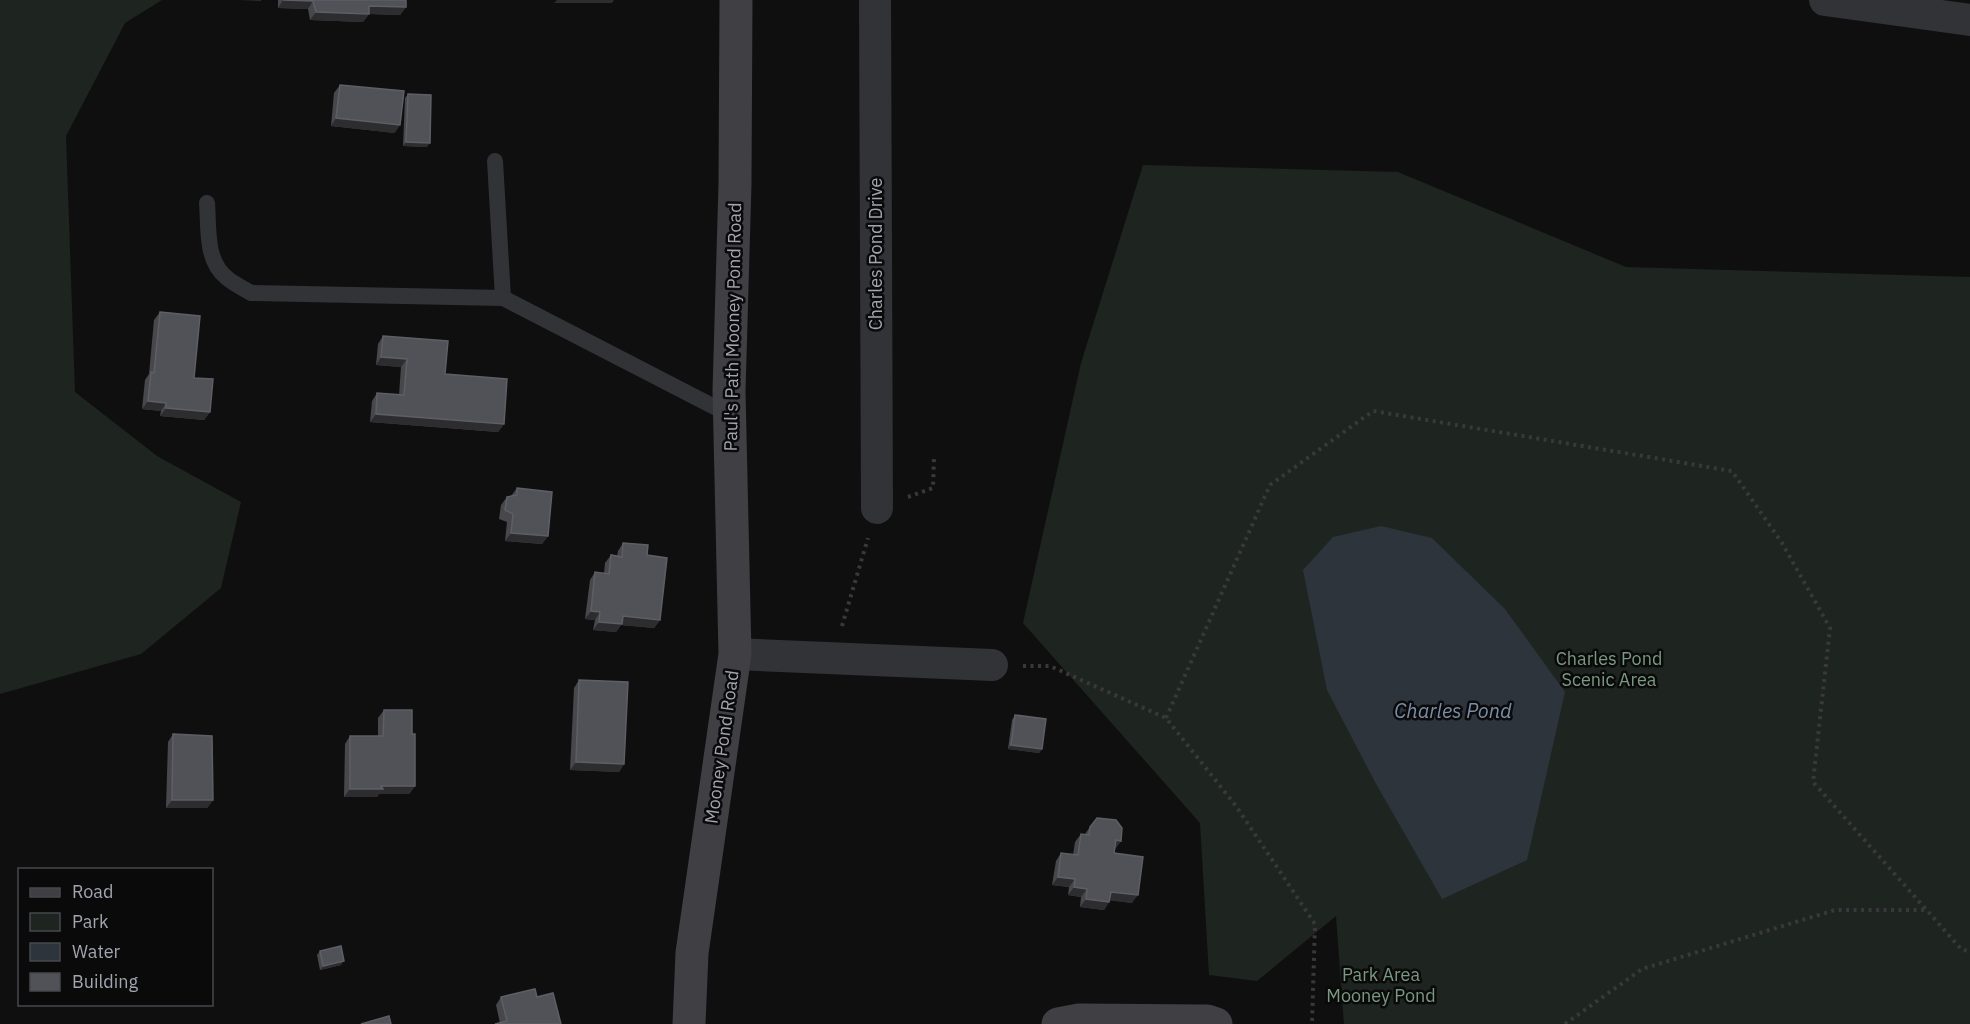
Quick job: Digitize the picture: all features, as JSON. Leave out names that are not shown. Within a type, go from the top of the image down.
[{"type":"street","name":"Paul's Path Mooney Pond Road","points":[[735,654],[730,415],[736,0]]},
{"type":"street","name":"Charles Pond Drive","points":[[875,0],[877,508]]},
{"type":"street","points":[[1825,0],[1970,21]]},
{"type":"street","name":"Mooney Pond Road","points":[[689,1024],[692,953],[735,654],[992,665]]},
{"type":"street","points":[[1058,1024],[1079,1020],[1207,1021],[1216,1024]]},
{"type":"lane","points":[[495,161],[503,298]]},
{"type":"lane","points":[[207,203],[210,248],[215,264],[226,278],[251,293],[503,298],[730,415]]},
{"type":"path","points":[[1166,718],[1270,486],[1373,411],[1732,471],[1782,543],[1830,628],[1813,782],[1962,950],[1970,951]]},
{"type":"path","points":[[833,658],[877,508],[933,488],[934,456]]},
{"type":"path","points":[[992,665],[1050,666],[1166,718],[1236,806],[1315,924],[1312,1024]]},
{"type":"path","points":[[1564,1024],[1642,969],[1835,910],[1927,910]]},
{"type":"green space","points":[[0,0],[162,0],[125,23],[66,136],[75,392],[157,456],[241,502],[221,588],[141,654],[0,694]]},
{"type":"green space","name":"Charles Pond Scenic Area","points":[[1143,165],[1398,172],[1626,267],[1970,277],[1970,1024],[1344,1024],[1336,916],[1257,981],[1209,975],[1200,823],[1023,623],[1081,363]]},
{"type":"water","name":"Charles Pond","points":[[1381,526],[1432,538],[1505,609],[1565,692],[1527,860],[1442,899],[1375,782],[1327,690],[1303,570],[1333,537]]},
{"type":"building","points":[[283,0],[406,0],[406,7],[369,6],[369,14],[316,12],[313,1]]},
{"type":"building","points":[[340,85],[404,91],[400,125],[336,118]]},
{"type":"building","points":[[408,94],[431,95],[430,143],[406,142]]},
{"type":"building","points":[[160,312],[200,316],[194,378],[213,379],[210,412],[166,408],[166,403],[148,401],[151,372],[154,373]]},
{"type":"building","points":[[383,336],[448,341],[445,374],[507,379],[504,424],[376,414],[377,393],[404,395],[407,359],[381,357]]},
{"type":"building","points":[[517,488],[552,492],[548,536],[511,533],[513,514],[505,510],[507,497],[517,495]]},
{"type":"building","points":[[623,543],[648,545],[647,555],[667,558],[660,620],[623,616],[622,624],[599,622],[600,612],[591,611],[595,572],[609,574],[611,555],[622,557]]},
{"type":"building","points":[[579,680],[628,682],[624,764],[576,762]]},
{"type":"building","points":[[384,710],[412,710],[412,734],[415,734],[415,786],[350,789],[350,736],[383,736]]},
{"type":"building","points":[[1015,715],[1046,719],[1042,749],[1011,745]]},
{"type":"building","points":[[173,734],[212,736],[213,800],[172,800]]},
{"type":"building","points":[[1097,818],[1116,820],[1122,828],[1121,841],[1116,840],[1114,853],[1143,857],[1138,895],[1111,892],[1109,902],[1086,899],[1087,889],[1074,887],[1075,879],[1058,877],[1061,853],[1078,855],[1081,834],[1089,835],[1090,827]]},
{"type":"building","points":[[341,946],[344,961],[323,966],[320,951]]},
{"type":"building","points":[[535,989],[537,997],[553,993],[561,1024],[495,1024],[507,1021],[501,997]]},
{"type":"building","points":[[389,1016],[391,1024],[361,1024]]},
{"type":"park label","name":"Park Area Mooney Pond","points":[[1381,985]]}]
